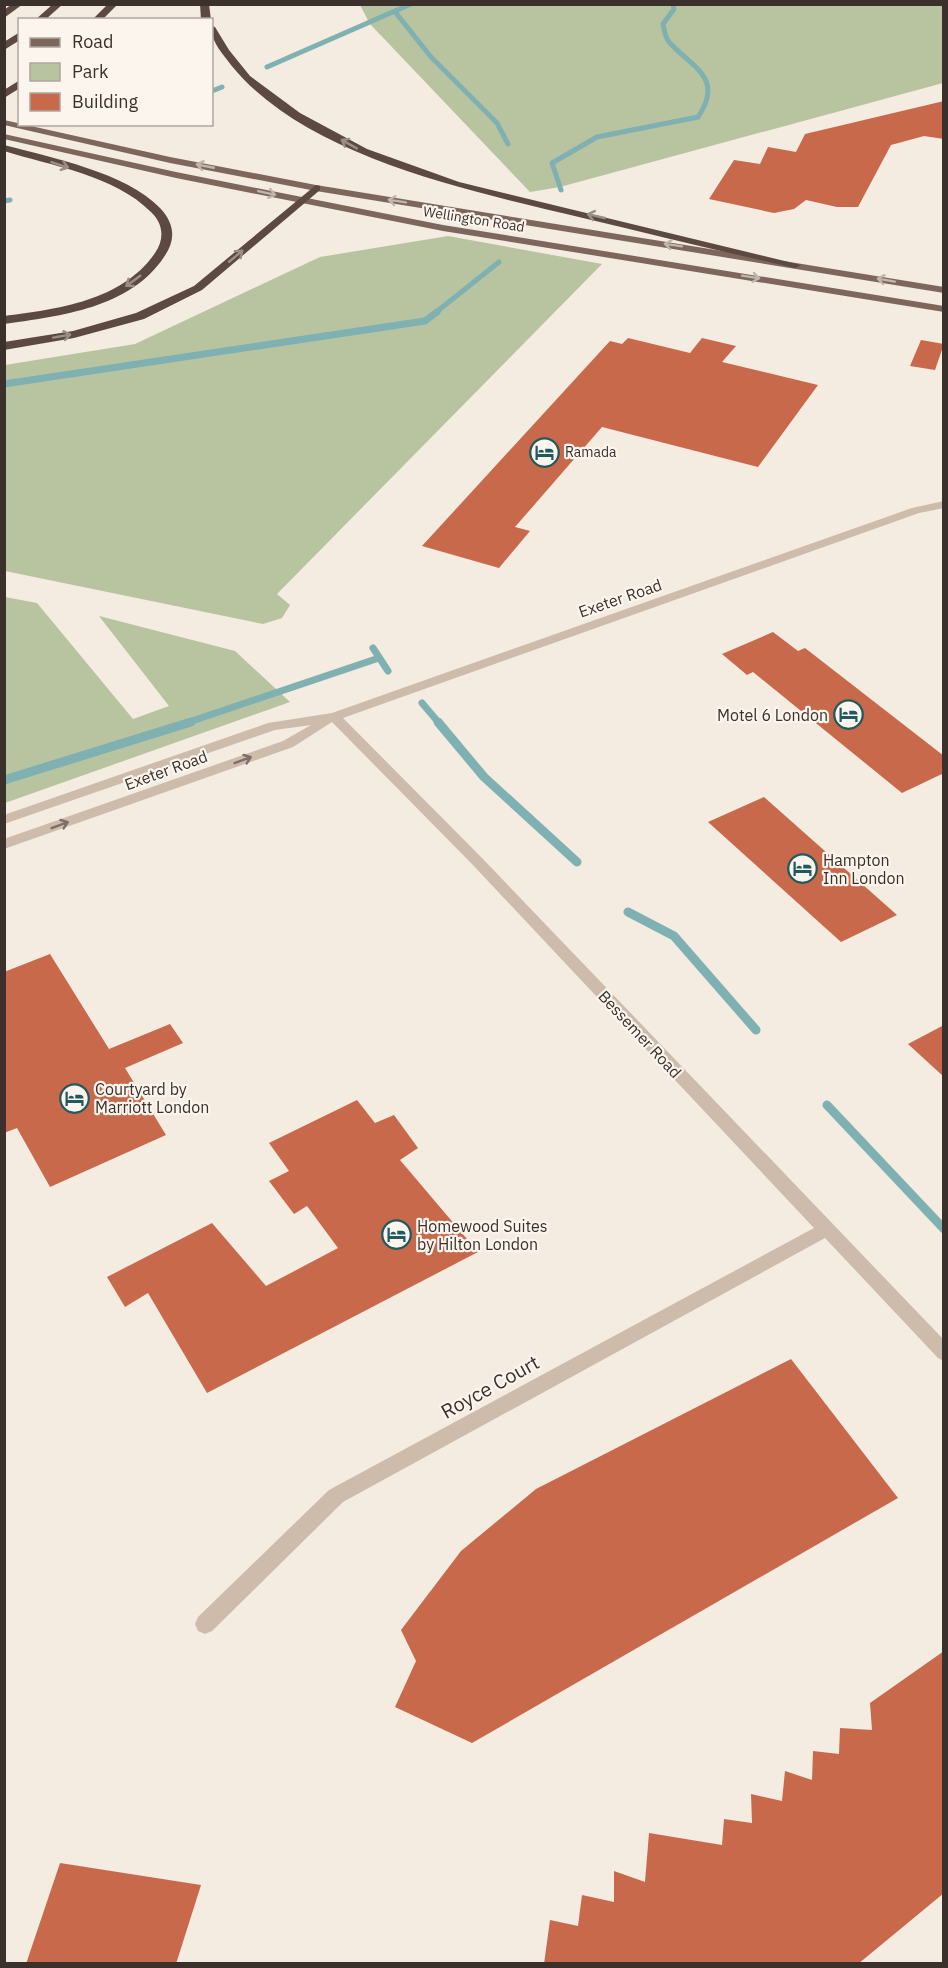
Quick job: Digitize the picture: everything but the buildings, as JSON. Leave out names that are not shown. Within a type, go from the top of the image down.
[{"type":"highway","points":[[4,15],[19,4]]},
{"type":"highway","points":[[41,18],[58,4]]},
{"type":"highway","points":[[98,18],[114,4]]},
{"type":"highway","points":[[213,31],[225,51],[247,78],[296,115],[363,151],[456,184],[795,265]]},
{"type":"highway","points":[[4,47],[18,36]]},
{"type":"highway","points":[[4,95],[18,84]]},
{"type":"highway","points":[[4,148],[123,188],[154,207],[166,224],[168,242],[157,263],[122,289],[82,306],[4,320]]},
{"type":"highway","points":[[4,346],[74,334],[140,316],[198,288],[316,188]]},
{"type":"main road","name":"Wellington Road","points":[[21,126],[170,160],[316,188],[944,290]]},
{"type":"main road","name":"Wellington Road","points":[[4,136],[443,228],[944,309]]},
{"type":"street","name":"Exeter Road","points":[[916,510],[944,495]]},
{"type":"street","name":"Exeter Road","points":[[4,844],[288,744],[334,717],[916,510],[944,504]]},
{"type":"street","name":"Exeter Road","points":[[4,820],[273,726],[334,717]]},
{"type":"street","name":"Bessemer Road","points":[[334,717],[473,857],[944,1353]]},
{"type":"street","name":"Royce Court","points":[[205,1624],[336,1496],[825,1230]]},
{"type":"green space","points":[[360,5],[943,5],[943,83],[560,187],[530,192],[370,24]]},
{"type":"green space","points":[[448,236],[602,264],[277,594],[290,605],[282,618],[263,624],[5,571],[5,365],[135,344],[320,257]]},
{"type":"green space","points":[[5,597],[37,603],[133,719],[169,706],[99,616],[235,651],[290,702],[5,803]]},
{"type":"waterway","points":[[267,67],[411,4]]},
{"type":"waterway","points":[[561,190],[552,163],[597,137],[698,117],[708,92],[706,82],[695,66],[667,38],[663,24],[674,9],[673,4]]},
{"type":"waterway","points":[[396,13],[431,57],[497,123],[508,144]]},
{"type":"waterway","points":[[213,91],[222,87]]},
{"type":"waterway","points":[[4,201],[10,200]]},
{"type":"waterway","points":[[435,313],[499,262]]},
{"type":"waterway","points":[[4,384],[425,321],[437,312]]},
{"type":"waterway","points":[[373,648],[388,671]]},
{"type":"waterway","points":[[186,723],[379,658]]},
{"type":"waterway","points":[[422,703],[439,723]]},
{"type":"waterway","points":[[4,780],[191,722]]},
{"type":"waterway","points":[[438,722],[484,777],[577,862]]},
{"type":"waterway","points":[[628,912],[674,936],[756,1030]]},
{"type":"waterway","points":[[827,1105],[944,1229]]},
{"type":"place","name":"Ramada","points":[[544,452]]},
{"type":"place","name":"Motel 6 London","points":[[849,715]]},
{"type":"place","name":"Hampton Inn London","points":[[802,869]]},
{"type":"place","name":"Courtyard by Marriott London","points":[[74,1098]]},
{"type":"place","name":"Homewood Suites by Hilton London","points":[[396,1235]]}]
